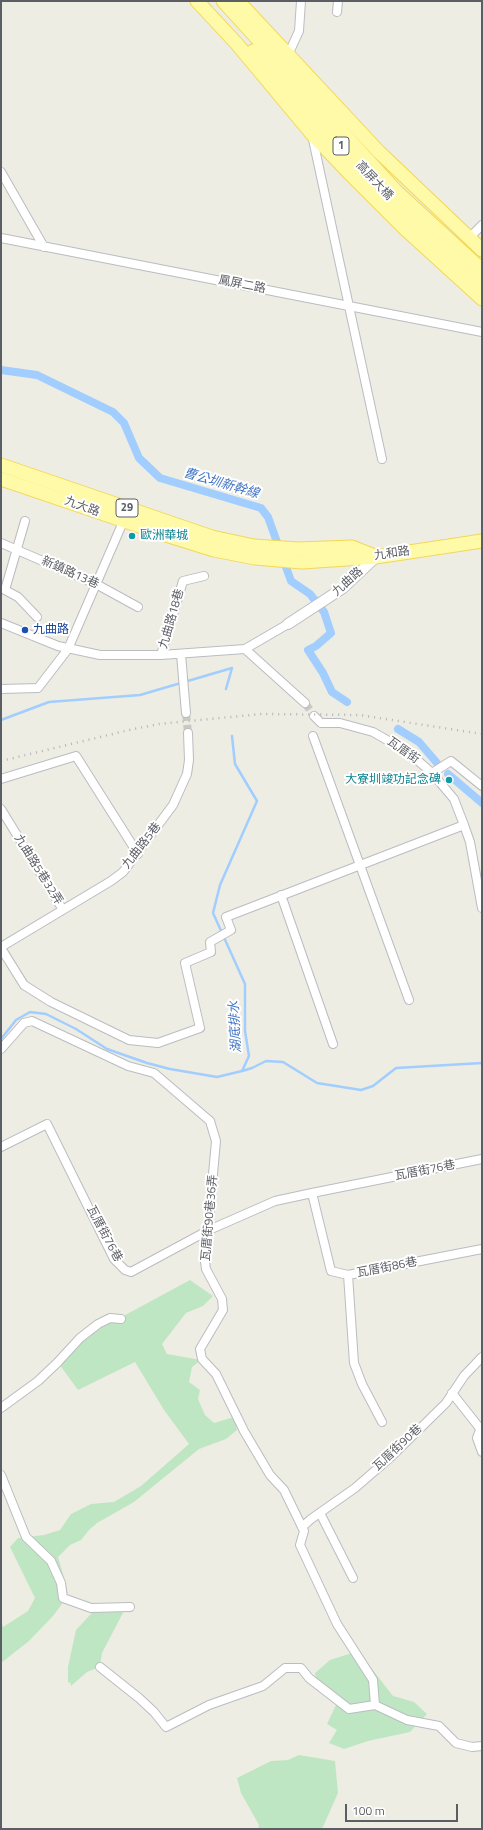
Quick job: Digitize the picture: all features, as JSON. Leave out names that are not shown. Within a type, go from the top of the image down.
[{"type":"main road","name":"1","points":[[197,1],[237,44],[312,134],[404,228],[482,299]]},
{"type":"main road","name":"高屏大橋","points":[[207,1],[390,199],[482,283]]},
{"type":"main road","name":"高屏大橋","points":[[223,1],[396,191],[482,270]]},
{"type":"main road","name":"1","points":[[238,1],[379,152],[482,250]]},
{"type":"main road","name":"九大路","points":[[1,465],[255,552]]},
{"type":"main road","name":"九大路","points":[[1,478],[123,522],[214,550],[255,552]]},
{"type":"main road","name":"九和路","points":[[255,552],[302,562],[376,557],[482,541]]},
{"type":"main road","name":"29","points":[[255,552],[352,547],[376,557]]},
{"type":"street","points":[[288,55],[299,31],[301,1]]},
{"type":"street","points":[[337,12],[338,1]]},
{"type":"street","points":[[312,134],[382,459]]},
{"type":"street","points":[[1,172],[44,247]]},
{"type":"street","points":[[474,233],[482,225]]},
{"type":"street","name":"鳳屏二路","points":[[1,238],[482,332]]},
{"type":"street","points":[[25,521],[5,590],[18,597],[37,617]]},
{"type":"street","points":[[1,690],[38,688],[68,649],[123,522]]},
{"type":"street","name":"新鎮路13巷","points":[[1,543],[96,584],[138,606]]},
{"type":"street","name":"九曲路","points":[[1,623],[27,635],[68,649],[100,655],[161,655],[246,649],[327,600],[343,588],[376,557]]},
{"type":"street","name":"九曲路18巷","points":[[161,655],[183,581],[204,576]]},
{"type":"street","points":[[246,649],[305,703]]},
{"type":"street","points":[[181,654],[186,712]]},
{"type":"street","name":"瓦厝街","points":[[314,716],[320,723],[340,723],[373,732],[408,752],[432,773],[454,799],[464,825],[470,842],[482,908]]},
{"type":"street","name":"九曲路5巷","points":[[1,948],[111,881],[123,872],[138,854],[173,805],[187,774],[189,760],[188,733]]},
{"type":"street","points":[[313,736],[409,1000]]},
{"type":"street","points":[[1,779],[76,756],[138,854]]},
{"type":"street","points":[[432,773],[451,761],[482,786]]},
{"type":"street","name":"九曲路5巷32弄","points":[[1,809],[62,910]]},
{"type":"street","points":[[1,948],[24,985],[51,1002],[129,1040],[158,1043],[200,1028],[185,963],[211,952],[210,942],[231,930],[226,917],[464,825]]},
{"type":"street","points":[[281,895],[333,1044]]},
{"type":"street","name":"瓦厝街90巷36弄","points":[[1,1049],[24,1023],[32,1021],[128,1066],[154,1072],[210,1121],[216,1141],[205,1262],[206,1269],[222,1299],[223,1310],[200,1349],[202,1359],[216,1374],[244,1431],[270,1475],[284,1490],[302,1527]]},
{"type":"street","name":"瓦厝街76巷","points":[[1,1147],[47,1124],[114,1259],[125,1270],[131,1272],[208,1230],[275,1201],[482,1159]]},
{"type":"street","name":"瓦厝街86巷","points":[[316,1193],[331,1271],[348,1275],[482,1250]]},
{"type":"street","points":[[348,1275],[354,1363],[362,1384],[382,1422]]},
{"type":"street","points":[[1,1408],[38,1381],[80,1338],[98,1324],[110,1318],[121,1319]]},
{"type":"street","name":"瓦厝街90巷","points":[[302,1527],[355,1488],[392,1456],[446,1403],[464,1376],[482,1357]]},
{"type":"street","points":[[452,1393],[481,1431],[478,1438],[482,1452]]},
{"type":"street","points":[[1,1475],[26,1537],[51,1561],[61,1583],[63,1598],[91,1608],[130,1607]]},
{"type":"street","points":[[320,1513],[353,1578]]},
{"type":"street","points":[[302,1527],[304,1534],[300,1545],[338,1624],[373,1680],[375,1705]]},
{"type":"street","points":[[100,1667],[139,1698],[154,1712],[166,1727],[209,1705],[263,1686],[285,1668],[301,1668],[309,1678],[349,1709],[375,1705],[407,1720],[439,1726],[456,1742],[472,1747],[482,1746]]},
{"type":"green space","points":[[190,1280],[213,1296],[203,1306],[186,1313],[162,1344],[167,1354],[201,1360],[192,1367],[189,1382],[200,1390],[198,1399],[205,1415],[214,1423],[234,1417],[237,1430],[226,1439],[199,1449],[134,1502],[97,1523],[81,1540],[70,1545],[58,1557],[68,1596],[53,1616],[29,1641],[1,1663],[1,1619],[3,1627],[28,1611],[35,1598],[10,1547],[18,1538],[44,1535],[60,1530],[71,1514],[91,1504],[114,1502],[141,1486],[189,1444],[164,1410],[135,1362],[78,1390],[59,1364],[77,1341]]},
{"type":"green space","points":[[101,1603],[126,1607],[102,1653],[100,1667],[87,1672],[71,1686],[70,1682],[68,1683],[68,1667],[76,1630]]},
{"type":"green space","points":[[358,1651],[393,1696],[414,1702],[427,1714],[410,1732],[368,1741],[344,1749],[329,1743],[337,1730],[327,1724],[337,1703],[317,1688],[315,1673],[330,1660]]},
{"type":"green space","points":[[299,1755],[335,1761],[338,1793],[322,1829],[258,1829],[259,1825],[241,1793],[237,1778],[271,1761],[288,1760]]},
{"type":"waterway","name":"曹公圳新幹線","points":[[1,370],[37,375],[113,412],[124,423],[139,458],[160,478],[261,508],[268,517],[291,581],[310,594],[324,612],[331,633],[316,646],[308,650],[323,673],[332,692],[347,702]]},
{"type":"waterway","name":"湖底排水","points":[[226,689],[232,668]]},
{"type":"waterway","points":[[1,720],[49,702],[140,695],[232,668]]},
{"type":"waterway","name":"曹公圳新幹線","points":[[398,729],[419,742],[437,763]]},
{"type":"waterway","name":"湖底排水","points":[[1,1039],[16,1020],[30,1012],[46,1014],[76,1029],[107,1049],[147,1063],[170,1069],[217,1077],[242,1071],[249,1056],[245,1031],[245,984],[213,913],[220,885],[257,801],[235,764],[232,736]]},
{"type":"waterway","name":"曹公圳新幹線","points":[[448,774],[482,803]]},
{"type":"waterway","points":[[242,1071],[266,1061],[283,1062],[317,1083],[361,1090],[373,1086],[396,1068],[482,1063]]},
{"type":"tunnel","points":[[305,703],[314,716]]},
{"type":"tunnel","points":[[186,713],[188,733]]},
{"type":"railway","points":[[1,761],[159,724],[261,714],[360,715],[482,734]]},
{"type":"place","name":"歐洲華城","points":[[132,536]]},
{"type":"place","name":"九曲路","points":[[25,630]]},
{"type":"place","name":"大寮圳竣功記念碑","points":[[449,780]]}]
